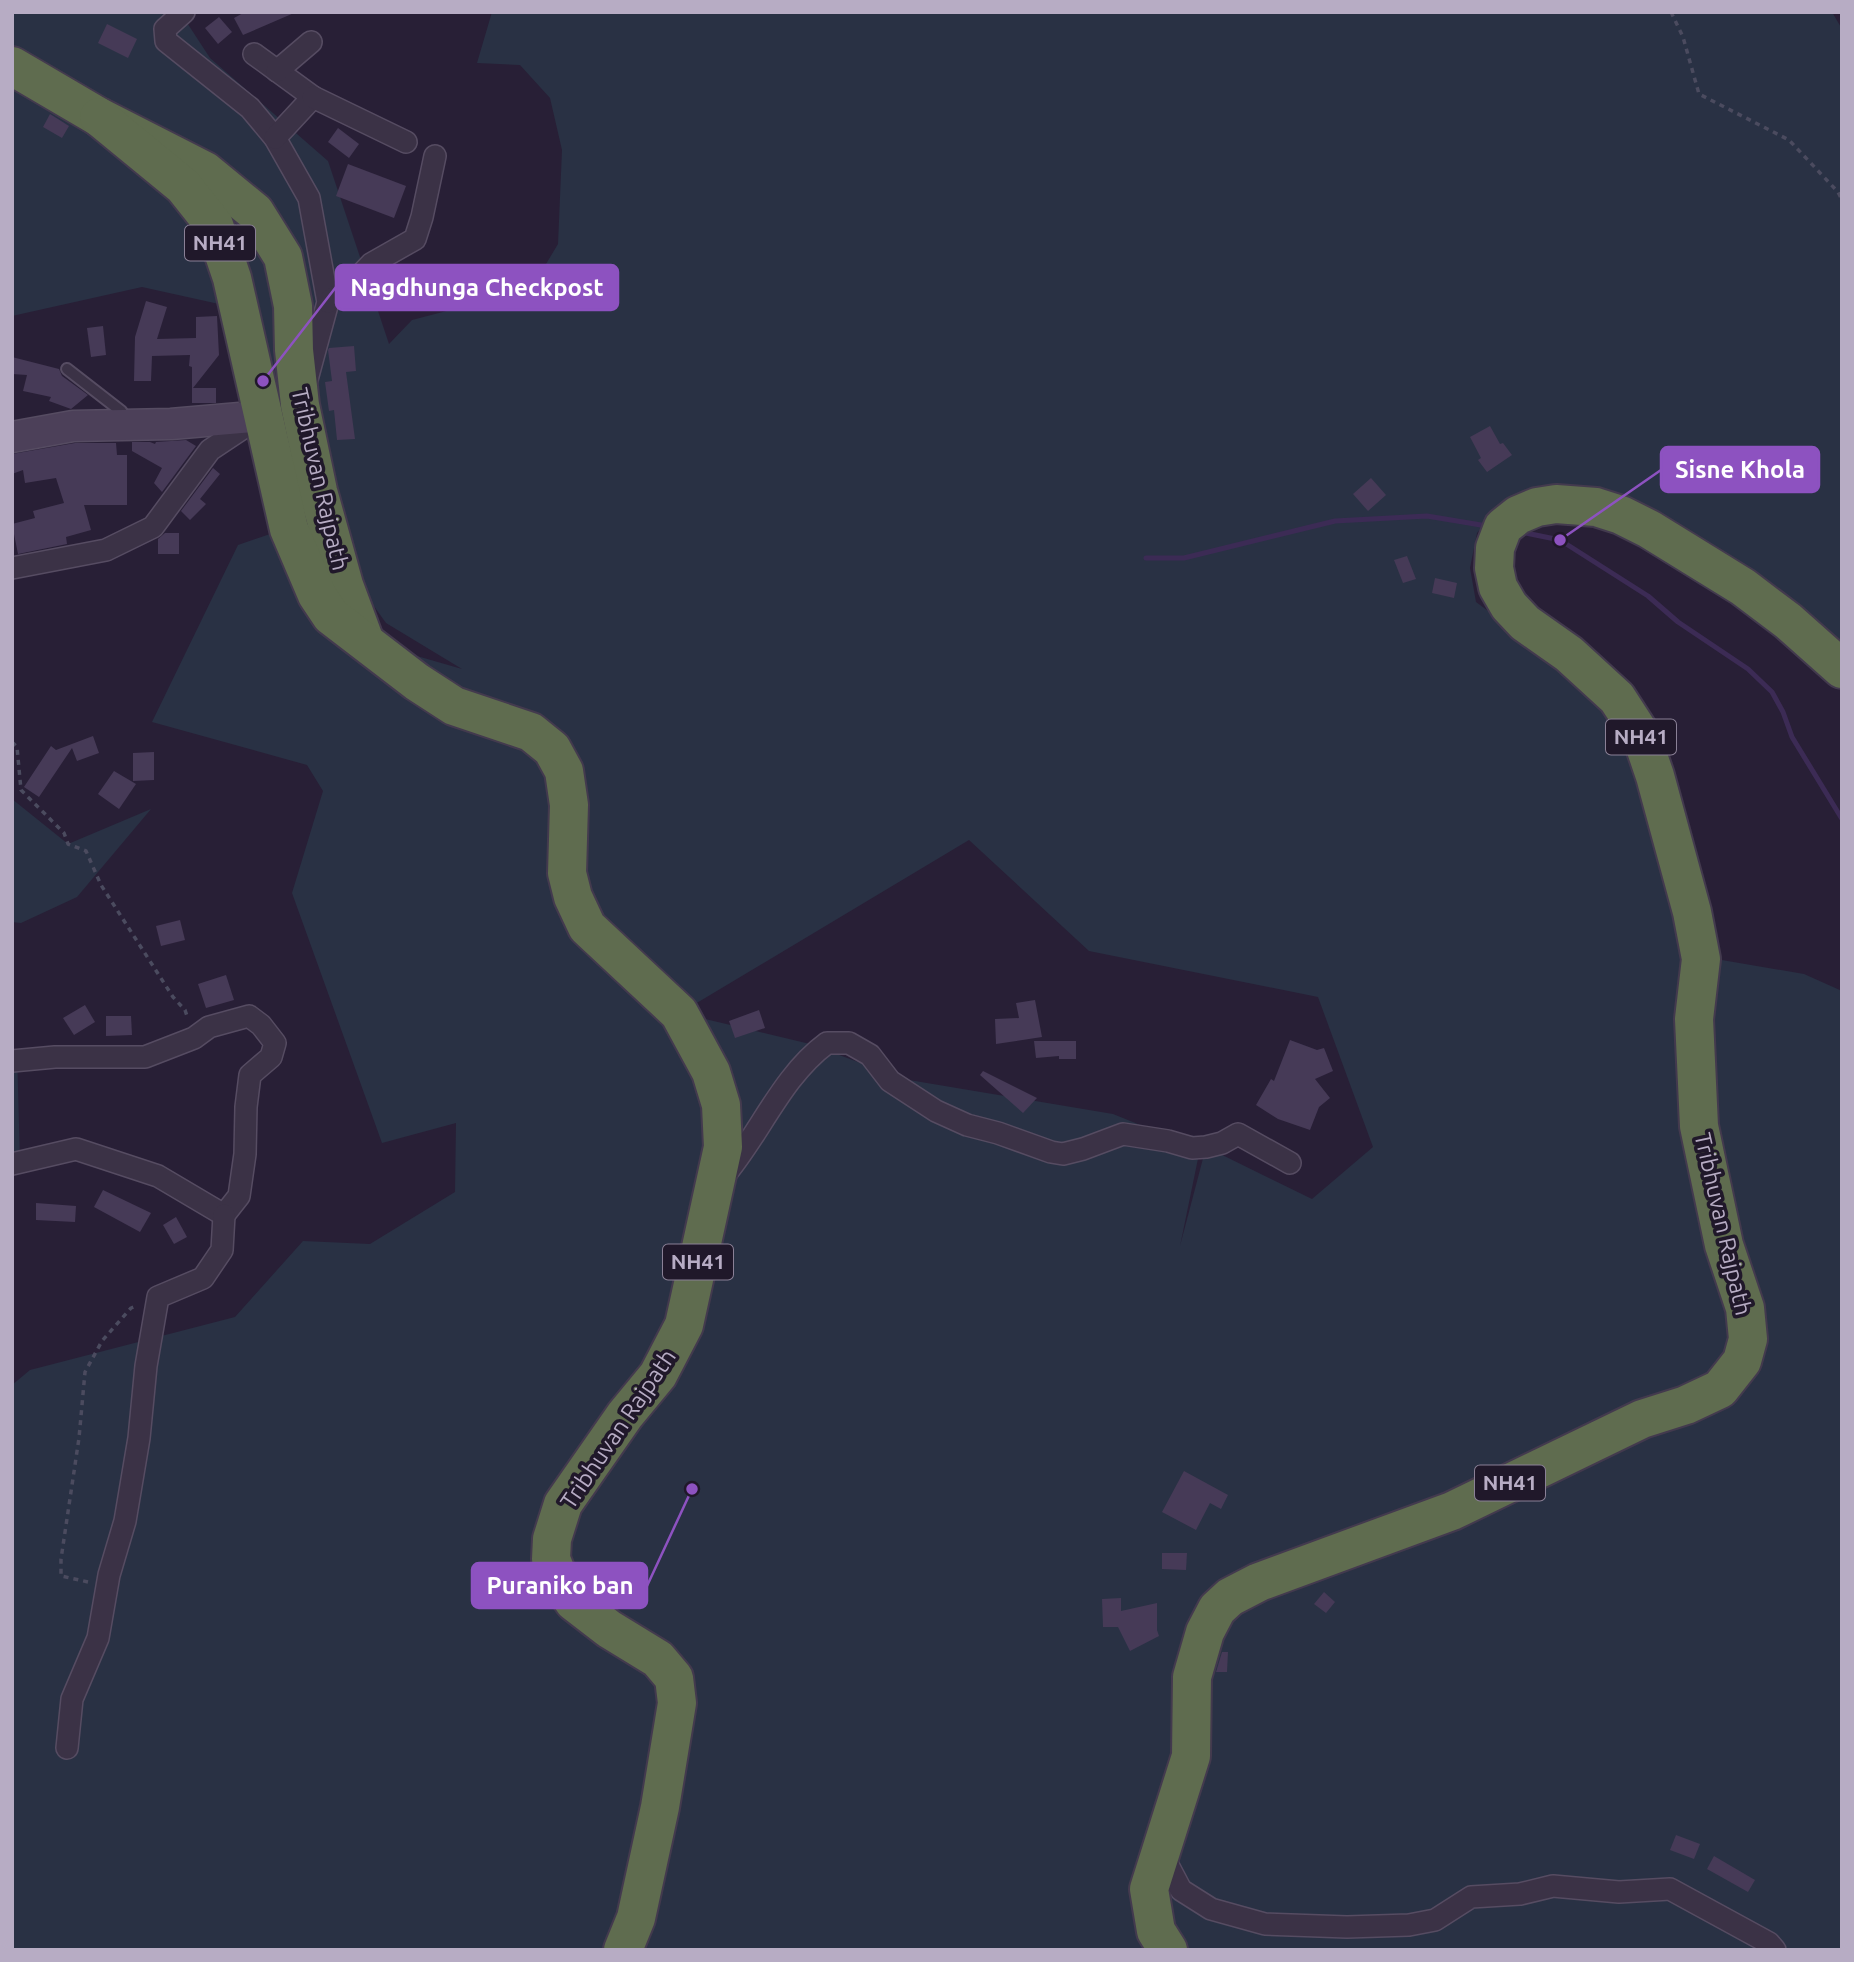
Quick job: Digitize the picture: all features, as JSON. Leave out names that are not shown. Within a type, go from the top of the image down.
[{"type":"highway","name":"Tribhuvan Rajpath","points":[[12,66],[99,117],[205,171],[255,212],[282,257],[293,306],[294,350],[300,405],[321,504],[344,585],[365,641]]},
{"type":"highway","name":"Tribhuvan Rajpath","points":[[99,117],[183,186],[214,225],[232,278],[289,528],[317,595],[331,616],[454,706],[531,732],[552,749],[564,771],[569,804],[567,873],[573,897],[587,927],[679,1013],[712,1072],[721,1105],[723,1147],[684,1325],[658,1375],[625,1415],[563,1504],[552,1539],[551,1559],[560,1582],[574,1602],[609,1629],[658,1659],[674,1678],[677,1703],[660,1807],[636,1918],[623,1950]]},
{"type":"highway","name":"Tribhuvan Rajpath","points":[[1168,1950],[1156,1931],[1149,1889],[1191,1756],[1192,1677],[1205,1632],[1217,1609],[1230,1597],[1259,1582],[1452,1511],[1643,1419],[1686,1405],[1720,1389],[1742,1361],[1748,1339],[1745,1308],[1724,1245],[1699,1126],[1694,1019],[1701,959],[1692,912],[1655,776],[1641,735],[1617,698],[1569,654],[1525,623],[1509,606],[1498,587],[1494,568],[1495,548],[1503,527],[1518,514],[1556,504],[1596,507],[1621,515],[1649,529],[1743,587],[1788,621],[1842,669]]},
{"type":"street","points":[[12,437],[73,426],[171,424],[263,416],[300,405],[328,302],[309,198],[275,138],[250,108],[166,41],[165,29],[184,12]]},
{"type":"street","points":[[277,71],[310,42]]},
{"type":"street","points":[[254,54],[313,97],[406,142]]},
{"type":"street","points":[[275,138],[313,97]]},
{"type":"street","points":[[328,302],[346,290],[371,264],[415,239],[435,156]]},
{"type":"street","points":[[12,568],[106,550],[153,527],[210,450],[263,416]]},
{"type":"street","points":[[12,1061],[90,1056],[145,1057],[194,1038],[209,1027],[248,1016],[261,1025],[275,1043],[271,1057],[250,1075],[245,1154],[239,1196],[224,1215],[222,1250],[203,1278],[158,1297],[125,1521],[107,1587],[98,1637],[72,1699],[67,1748]]},
{"type":"street","points":[[715,1186],[739,1158],[799,1067],[828,1043],[849,1043],[870,1055],[890,1081],[936,1111],[967,1125],[998,1133],[1051,1153],[1063,1154],[1123,1135],[1168,1141],[1192,1148],[1222,1143],[1238,1135],[1290,1163]]},
{"type":"street","points":[[12,1164],[76,1149],[158,1176],[224,1215]]},
{"type":"street","points":[[1162,1854],[1181,1890],[1211,1909],[1265,1924],[1347,1927],[1409,1925],[1435,1920],[1471,1897],[1520,1894],[1553,1886],[1619,1892],[1670,1889],[1769,1943],[1775,1950]]},
{"type":"lane","points":[[66,369],[121,411],[131,425]]},
{"type":"path","points":[[1671,12],[1683,37],[1699,94],[1789,140],[1838,192],[1842,200]]},
{"type":"path","points":[[12,742],[17,747],[21,790],[64,833],[68,844],[86,851],[100,885],[173,997],[185,1010],[194,1038]]},
{"type":"path","points":[[12,1216],[12,1222]]},
{"type":"path","points":[[107,1587],[61,1576],[64,1527],[79,1438],[85,1372],[102,1340],[131,1308],[158,1297]]},
{"type":"shaded area","points":[[12,12],[180,12],[210,58],[328,161],[389,344],[412,320],[531,289],[558,244],[562,150],[550,98],[520,65],[477,63],[492,12],[1832,12],[1842,29],[1842,655],[1577,487],[1541,485],[1503,502],[1477,533],[1470,568],[1476,602],[1553,659],[1625,731],[1716,959],[1804,974],[1842,991],[1842,1950],[12,1950],[12,1385],[30,1370],[235,1317],[303,1241],[370,1244],[455,1192],[456,1123],[382,1143],[292,893],[323,791],[307,765],[152,722],[238,545],[276,532],[228,306],[142,287],[12,316]],"holes":[[[363,591],[386,623],[462,669],[365,641]],[[969,840],[1089,951],[1318,997],[1373,1147],[1312,1199],[1206,1147],[1180,1246],[1200,1149],[1113,1114],[903,1079],[810,1044],[680,1013]]]},
{"type":"shaded area","points":[[12,799],[68,844],[151,809],[77,897],[21,923],[12,922]]},
{"type":"shaded area","points":[[12,1051],[17,1051],[20,1162],[12,1164]]},
{"type":"building","points":[[245,12],[294,13],[243,35],[234,18]]},
{"type":"building","points":[[219,17],[232,32],[218,44],[205,28]]},
{"type":"building","points":[[107,24],[137,39],[128,58],[98,43]]},
{"type":"building","points":[[50,114],[69,126],[62,138],[43,127]]},
{"type":"building","points":[[338,128],[359,144],[349,158],[328,142]]},
{"type":"building","points":[[348,164],[406,186],[394,218],[336,196]]},
{"type":"building","points":[[146,301],[167,307],[157,339],[196,338],[196,317],[217,316],[219,355],[193,388],[216,388],[216,403],[192,403],[190,355],[152,356],[151,381],[134,381],[135,337]]},
{"type":"building","points":[[103,326],[106,355],[91,357],[87,328]]},
{"type":"building","points":[[354,346],[356,371],[346,372],[355,439],[337,440],[334,410],[329,411],[325,382],[332,381],[328,350]]},
{"type":"building","points":[[12,357],[59,369],[62,376],[88,395],[71,409],[49,401],[51,397],[23,391],[27,375],[12,374]]},
{"type":"building","points":[[1490,426],[1500,444],[1503,443],[1512,455],[1487,472],[1478,460],[1481,458],[1470,437]]},
{"type":"building","points":[[186,440],[196,446],[162,492],[154,483],[162,468],[132,451],[132,442],[155,444]]},
{"type":"building","points":[[75,443],[116,443],[117,455],[127,455],[127,505],[84,505],[91,530],[66,537],[67,544],[18,554],[12,524],[35,518],[33,511],[64,503],[56,478],[25,483],[23,470],[12,474],[12,454]]},
{"type":"building","points":[[213,468],[220,474],[200,499],[206,504],[190,520],[181,511]]},
{"type":"building","points":[[1371,478],[1386,495],[1368,511],[1353,494]]},
{"type":"building","points":[[165,533],[179,533],[179,554],[158,554],[158,539]]},
{"type":"building","points":[[1407,556],[1416,579],[1403,583],[1394,560]]},
{"type":"building","points":[[1435,578],[1457,583],[1454,598],[1432,593]]},
{"type":"building","points":[[93,736],[99,753],[77,761],[72,748],[39,797],[24,787],[51,746],[56,750]]},
{"type":"building","points":[[154,752],[154,780],[133,781],[133,753]]},
{"type":"building","points":[[114,771],[136,784],[119,809],[98,794]]},
{"type":"building","points":[[180,920],[185,940],[161,946],[156,926]]},
{"type":"building","points":[[226,975],[234,1000],[206,1008],[198,984]]},
{"type":"building","points":[[1035,1000],[1042,1037],[996,1044],[995,1019],[1019,1018],[1016,1003]]},
{"type":"building","points":[[85,1005],[95,1022],[74,1035],[63,1018]]},
{"type":"building","points":[[759,1010],[765,1028],[735,1038],[729,1021]]},
{"type":"building","points":[[106,1016],[131,1016],[132,1035],[106,1036]]},
{"type":"building","points":[[1290,1040],[1317,1050],[1324,1048],[1333,1071],[1315,1079],[1330,1098],[1319,1107],[1310,1130],[1278,1119],[1256,1105],[1271,1079],[1274,1081]]},
{"type":"building","points":[[1034,1041],[1076,1041],[1076,1059],[1059,1059],[1059,1056],[1036,1058]]},
{"type":"building","points":[[983,1071],[1037,1098],[1023,1113],[980,1075]]},
{"type":"building","points":[[103,1190],[151,1213],[140,1232],[94,1207]]},
{"type":"building","points":[[36,1203],[76,1206],[75,1222],[36,1220]]},
{"type":"building","points":[[176,1217],[187,1237],[174,1244],[163,1225]]},
{"type":"building","points":[[1184,1471],[1228,1495],[1221,1509],[1210,1503],[1196,1530],[1162,1512]]},
{"type":"building","points":[[1162,1553],[1187,1553],[1186,1570],[1162,1569]]},
{"type":"building","points":[[1324,1592],[1335,1602],[1326,1613],[1314,1604]]},
{"type":"building","points":[[1121,1598],[1121,1611],[1157,1603],[1159,1636],[1130,1651],[1118,1627],[1103,1627],[1102,1599]]},
{"type":"building","points":[[1222,1652],[1228,1652],[1227,1672],[1216,1672]]},
{"type":"building","points":[[1676,1835],[1700,1844],[1694,1859],[1670,1850]]},
{"type":"building","points":[[1714,1856],[1755,1880],[1748,1892],[1707,1869]]},
{"type":"waterway","points":[[1146,558],[1184,558],[1335,521],[1427,516],[1487,526]]},
{"type":"waterway","points":[[1521,532],[1560,540],[1648,596],[1678,622],[1748,669],[1772,692],[1792,737],[1842,819]]},
{"type":"place","name":"Nagdhunga Checkpost","points":[[263,381]]},
{"type":"place","name":"Sisne Khola","points":[[1560,540]]},
{"type":"place","name":"Puraniko ban","points":[[692,1489]]}]
